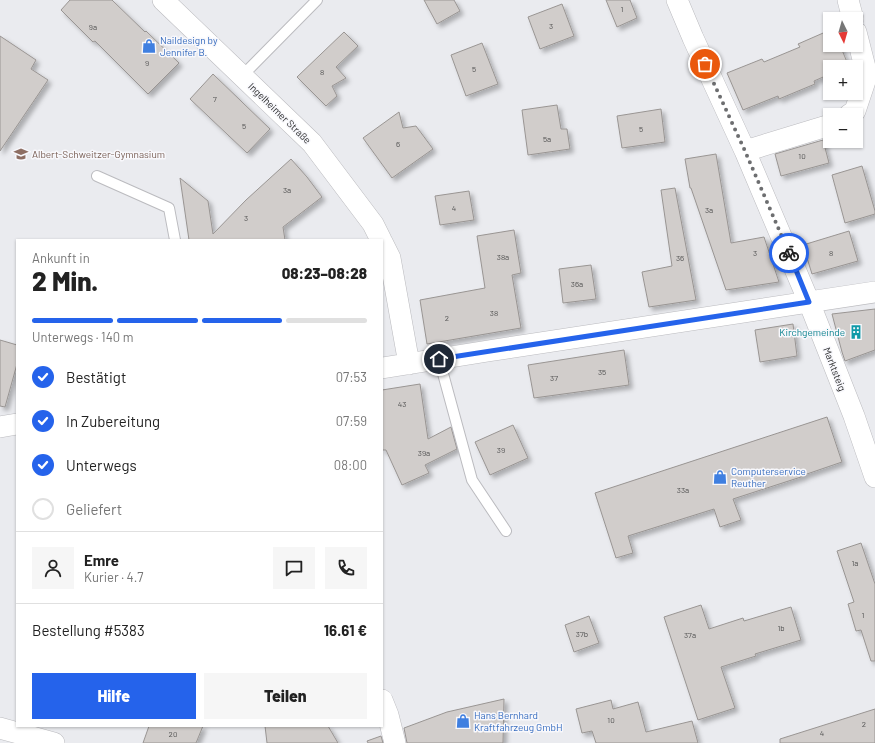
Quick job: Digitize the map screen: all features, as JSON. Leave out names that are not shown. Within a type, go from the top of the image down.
[{"type":"street","name":"Ingelheimer Straße","points":[[163,0],[312,143],[373,224],[381,239]]},
{"type":"street","name":"Marktsteig","points":[[677,0],[745,151],[809,302],[854,416],[875,478]]},
{"type":"street","points":[[848,0],[851,12]]},
{"type":"street","points":[[856,108],[867,75],[861,52]]},
{"type":"street","points":[[745,151],[823,127]]},
{"type":"street","name":"Ingelheimer Straße","points":[[383,243],[390,258],[409,364]]},
{"type":"street","points":[[383,368],[875,292]]},
{"type":"street","points":[[0,427],[16,424]]},
{"type":"street","points":[[383,702],[388,715],[395,743]]},
{"type":"street","points":[[0,728],[54,743]]},
{"type":"lane","points":[[242,76],[317,0]]},
{"type":"lane","points":[[97,176],[169,208],[175,239]]},
{"type":"lane","points":[[439,359],[472,480],[506,531]]},
{"type":"building","points":[[70,0],[112,0],[179,63],[148,94],[95,41],[93,42],[61,10]]},
{"type":"building","points":[[424,0],[454,0],[460,11],[437,24]]},
{"type":"building","points":[[606,0],[630,0],[637,18],[617,27]]},
{"type":"building","points":[[562,4],[574,36],[540,49],[528,17]]},
{"type":"building","points":[[344,32],[358,46],[336,67],[346,78],[332,86],[337,96],[326,106],[297,77]]},
{"type":"building","points":[[823,33],[823,52],[843,52],[846,60],[823,60],[823,77],[814,81],[815,84],[779,99],[778,96],[743,110],[727,73],[762,59],[764,62],[800,47],[798,44]]},
{"type":"building","points":[[0,36],[36,60],[31,69],[48,80],[0,151]]},
{"type":"building","points":[[482,43],[498,84],[466,96],[451,55]]},
{"type":"building","points":[[213,74],[270,129],[247,153],[190,99]]},
{"type":"building","points":[[557,105],[561,129],[567,129],[570,149],[528,155],[522,110]]},
{"type":"building","points":[[661,109],[665,142],[622,148],[617,116]]},
{"type":"building","points":[[399,112],[403,128],[416,126],[433,149],[392,178],[363,138]]},
{"type":"building","points":[[823,140],[823,148],[825,148],[829,163],[781,176],[775,154]]},
{"type":"building","points":[[716,154],[731,243],[764,237],[779,282],[726,290],[690,188],[685,159]]},
{"type":"building","points":[[291,159],[322,197],[283,227],[285,239],[189,239],[180,178],[208,201],[213,234],[246,200]]},
{"type":"building","points":[[862,166],[875,214],[845,223],[832,175]]},
{"type":"building","points":[[675,188],[696,300],[649,307],[642,272],[672,266],[661,190]]},
{"type":"building","points":[[469,191],[474,220],[440,225],[435,196]]},
{"type":"building","points":[[514,230],[521,273],[512,275],[521,328],[427,344],[420,300],[485,288],[477,236]]},
{"type":"building","points":[[849,231],[858,261],[812,274],[803,245]]},
{"type":"building","points":[[591,265],[596,299],[563,303],[559,269]]},
{"type":"building","name":"Kirchgemeinde","points":[[875,309],[875,350],[845,361],[832,314]]},
{"type":"building","points":[[793,324],[797,356],[760,362],[755,330]]},
{"type":"building","points":[[0,340],[16,345],[16,368],[5,407],[0,406]]},
{"type":"building","points":[[624,350],[629,385],[534,398],[528,365]]},
{"type":"building","points":[[420,384],[428,439],[451,427],[457,449],[425,465],[429,473],[402,485],[386,450],[383,450],[383,390]]},
{"type":"building","points":[[827,417],[842,462],[733,499],[741,520],[720,527],[714,509],[628,536],[633,553],[616,558],[595,493]]},
{"type":"building","points":[[513,425],[528,458],[490,475],[475,442]]},
{"type":"building","points":[[861,543],[875,584],[875,661],[871,661],[861,630],[856,631],[848,604],[854,602],[837,551]]},
{"type":"building","points":[[701,605],[709,629],[743,618],[744,621],[791,607],[801,640],[755,654],[756,656],[721,667],[735,708],[698,720],[664,617]]},
{"type":"building","points":[[589,616],[599,643],[574,652],[565,625]]},
{"type":"building","name":"Hans Bernhard Kraftfahrzeug GmbH","points":[[504,699],[503,743],[407,743],[404,728],[447,712]]},
{"type":"building","points":[[611,700],[613,709],[638,702],[646,732],[692,721],[698,743],[596,743],[592,731],[582,733],[576,709]]},
{"type":"building","points":[[875,709],[875,743],[780,743],[780,739]]},
{"type":"building","points":[[149,727],[203,727],[196,743],[143,743]]},
{"type":"building","points":[[265,727],[329,727],[338,743],[267,743]]},
{"type":"building","points":[[381,736],[383,743],[368,743],[367,741]]},
{"type":"way so far","points":[[705,64],[745,151],[789,253]]},
{"type":"place","name":"Naildesign by Jennifer B.","points":[[149,46]]},
{"type":"place","name":"Albert-Schweitzer-Gymnasium","points":[[21,154]]},
{"type":"place","name":"Kirchgemeinde","points":[[856,332]]},
{"type":"place","name":"Computerservice Reuther","points":[[720,477]]},
{"type":"place","name":"Hans Bernhard Kraftfahrzeug GmbH","points":[[463,721]]},
{"type":"route","points":[[439,359],[809,302],[789,253]]}]
